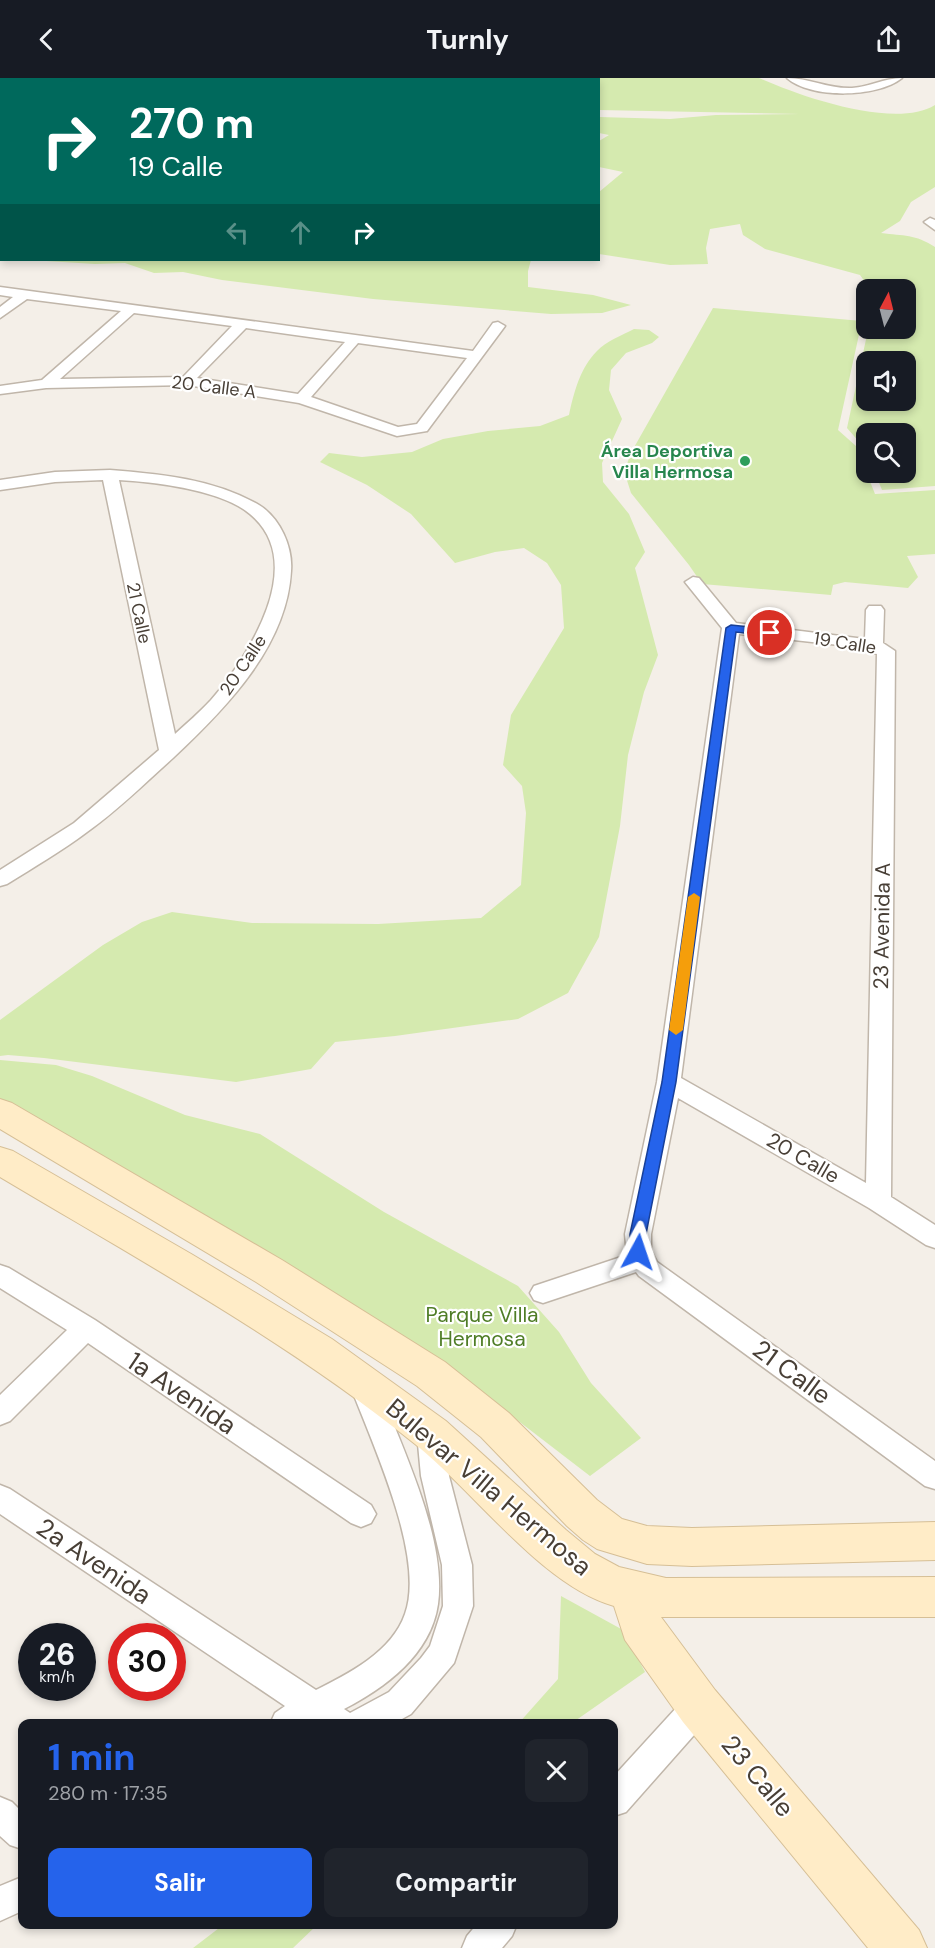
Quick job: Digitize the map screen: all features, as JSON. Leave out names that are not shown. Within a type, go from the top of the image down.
[{"type":"main road","name":"Bulevar Villa Hermosa","points":[[0,1112],[18,1125],[269,1270],[431,1374],[495,1425],[582,1512],[598,1527],[612,1535],[647,1545],[692,1547],[935,1541]]},
{"type":"main road","name":"Bulevar Villa Hermosa","points":[[0,1160],[318,1350],[431,1433],[528,1524],[580,1568],[611,1585],[666,1599],[935,1597]]},
{"type":"main road","name":"23 Calle","points":[[638,1593],[636,1609],[641,1625],[699,1706],[892,1944]]},
{"type":"street","points":[[792,78],[825,87],[862,90],[897,78]]},
{"type":"street","points":[[0,291],[474,355],[498,326]]},
{"type":"street","points":[[0,314],[25,294]]},
{"type":"street","points":[[46,384],[131,309]]},
{"type":"street","points":[[187,381],[243,323]]},
{"type":"street","points":[[302,399],[355,338]]},
{"type":"street","name":"20 Calle A","points":[[0,390],[46,384],[187,381],[302,399],[397,432],[422,428],[474,355]]},
{"type":"street","name":"20 Calle","points":[[0,485],[74,475],[110,475],[158,478],[200,486],[239,498],[260,514],[274,530],[283,546],[284,586],[272,622],[249,660],[218,703],[169,751],[90,821],[0,875]]},
{"type":"street","name":"21 Calle","points":[[110,475],[169,751]]},
{"type":"street","points":[[543,1293],[644,1264],[637,1242],[638,1234],[669,1082],[731,628],[693,582]]},
{"type":"street","name":"23 Avenida A","points":[[875,610],[880,649],[878,1201]]},
{"type":"street","name":"19 Calle","points":[[731,628],[880,649]]},
{"type":"street","name":"20 Calle","points":[[669,1082],[878,1201],[935,1238]]},
{"type":"street","name":"21 Calle","points":[[644,1264],[935,1477]]},
{"type":"street","name":"1a Avenida","points":[[0,1275],[86,1328],[361,1514]]},
{"type":"street","points":[[0,1413],[86,1328]]},
{"type":"street","points":[[299,1715],[373,1674],[405,1644],[414,1630],[423,1605],[424,1580],[417,1532],[363,1384]]},
{"type":"street","points":[[370,1719],[400,1703],[432,1668],[443,1653],[458,1606],[457,1565],[435,1476],[431,1433]]},
{"type":"street","name":"2a Avenida","points":[[0,1498],[299,1715],[317,1719]]},
{"type":"street","points":[[618,1796],[699,1706]]},
{"type":"street","points":[[0,1814],[18,1830]]},
{"type":"street","points":[[0,1904],[18,1896]]},
{"type":"street","points":[[479,1948],[496,1929]]},
{"type":"green space","points":[[600,78],[759,78],[822,101],[872,112],[896,114],[918,112],[935,105],[935,187],[911,202],[900,221],[881,233],[915,238],[935,247],[935,486],[882,490],[879,483],[916,483],[916,423],[856,423],[856,438],[847,428],[856,386],[856,411],[916,411],[916,351],[864,351],[866,339],[916,339],[916,279],[863,279],[860,275],[765,249],[743,235],[740,224],[710,229],[706,248],[708,264],[670,265],[600,254],[600,191],[623,172],[600,167],[600,140],[609,135],[600,133],[600,117],[670,119],[716,115],[800,114],[600,110]]},
{"type":"green space","points":[[46,261],[531,261],[528,287],[593,295],[631,305],[602,313],[551,314],[373,299],[222,280],[183,272],[154,273],[125,263]]},
{"type":"green space","name":"Área Deportiva Villa Hermosa","points":[[713,308],[856,320],[856,339],[858,339],[838,430],[856,446],[856,483],[871,483],[875,494],[935,490],[935,554],[907,556],[918,577],[908,588],[845,582],[833,585],[831,595],[702,584],[631,493],[624,471],[632,451]]},
{"type":"green space","points":[[634,329],[649,330],[659,337],[652,343],[626,353],[611,370],[609,390],[622,419],[602,463],[603,482],[629,514],[645,552],[635,568],[658,655],[644,692],[628,755],[620,826],[599,937],[568,993],[518,1019],[335,1042],[311,1069],[236,1082],[44,1058],[0,1056],[0,1020],[103,945],[142,922],[172,912],[252,923],[378,924],[481,918],[521,885],[526,813],[522,786],[503,765],[511,715],[564,628],[561,585],[547,563],[524,548],[495,552],[455,563],[411,514],[367,485],[320,462],[329,453],[362,457],[412,452],[443,439],[488,431],[540,426],[569,415],[578,381],[591,358],[605,344]]},
{"type":"green space","name":"Parque Villa Hermosa","points":[[0,1060],[56,1065],[92,1076],[185,1115],[260,1134],[384,1212],[518,1286],[559,1332],[591,1383],[641,1438],[590,1476],[460,1376],[358,1307],[20,1116],[0,1098]]},
{"type":"green space","points":[[561,1596],[623,1630],[645,1672],[578,1719],[522,1719],[558,1679]]},
{"type":"green space","points":[[218,1929],[313,1929],[293,1948],[193,1948]]},
{"type":"slow traffic","points":[[676,1030],[694,897]]},
{"type":"place","name":"Área Deportiva Villa Hermosa","points":[[745,461]]},
{"type":"route","points":[[638,1252],[638,1234],[669,1082],[731,628],[770,633]]}]
